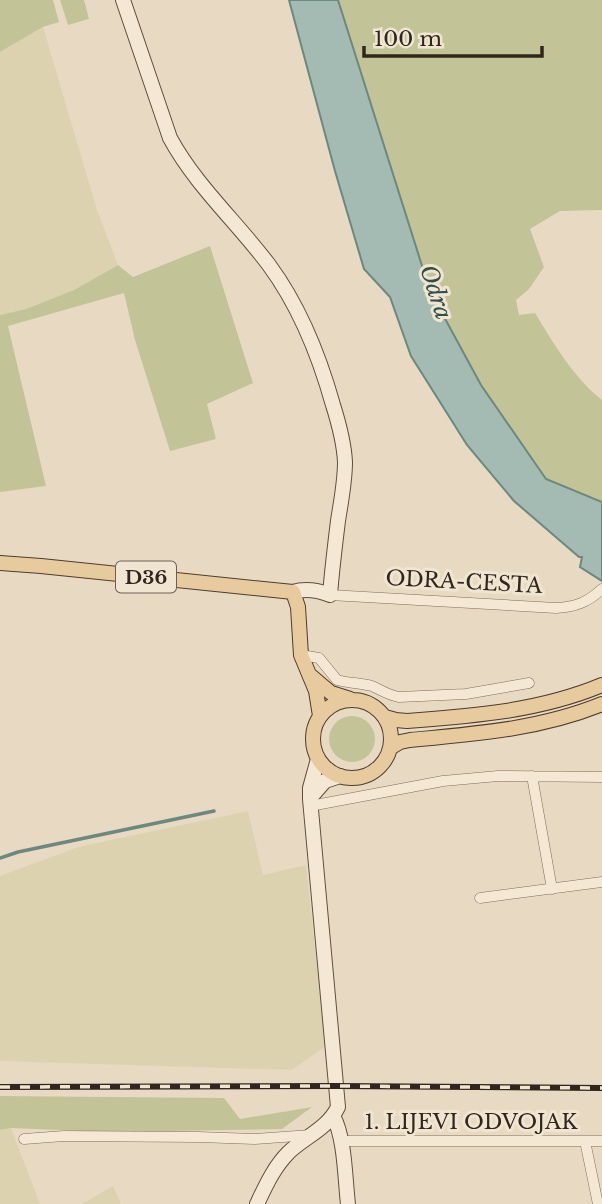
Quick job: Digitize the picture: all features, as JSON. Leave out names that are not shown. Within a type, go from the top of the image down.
[{"type":"main road","name":"ODRA-CESTA","points":[[0,563],[293,592]]},
{"type":"main road","points":[[293,592],[298,607],[301,655],[318,700],[320,716]]},
{"type":"main road","points":[[310,675],[331,693],[367,702],[385,717],[391,732],[390,748],[382,764],[358,778],[340,776],[324,766],[314,750],[313,734],[320,716],[330,706],[352,699]]},
{"type":"main road","points":[[385,717],[407,721],[526,708],[602,685]]},
{"type":"main road","points":[[390,748],[410,740],[527,727],[576,715],[602,704]]},
{"type":"street","points":[[123,0],[170,138],[179,155],[271,268],[297,310],[326,377],[343,443],[344,481],[330,595]]},
{"type":"street","name":"ODRA-CESTA","points":[[293,592],[303,589],[330,595],[556,608],[580,604],[602,589]]},
{"type":"street","points":[[301,655],[320,659],[337,680],[375,687],[391,696],[399,697],[466,694],[529,683]]},
{"type":"street","points":[[257,1204],[279,1164],[289,1152],[333,1116],[338,1104],[310,802],[310,788],[318,759]]},
{"type":"street","points":[[310,802],[314,792],[325,781],[340,776]]},
{"type":"street","points":[[310,802],[443,781],[498,776],[602,777]]},
{"type":"street","points":[[532,776],[552,889]]},
{"type":"street","points":[[480,898],[602,882]]},
{"type":"street","points":[[333,1116],[341,1141],[348,1204]]},
{"type":"street","points":[[24,1139],[64,1136],[256,1139],[311,1135]]},
{"type":"street","name":"1. LIJEVI ODVOJAK","points":[[341,1141],[602,1140]]},
{"type":"street","points":[[585,1141],[598,1204]]},
{"type":"shaded area","points":[[43,27],[97,210],[118,265],[74,290],[26,309],[0,315],[0,52]]},
{"type":"shaded area","points":[[248,811],[263,875],[306,865],[326,1046],[292,1070],[0,1061],[0,876],[78,847]]},
{"type":"shaded area","points":[[11,1128],[40,1204],[0,1204],[0,1130]]},
{"type":"shaded area","points":[[113,1186],[121,1204],[82,1204]]},
{"type":"green space","points":[[0,0],[53,0],[59,22],[43,27],[0,52]]},
{"type":"green space","points":[[60,0],[84,0],[89,19],[68,25]]},
{"type":"green space","points":[[338,0],[602,0],[602,210],[560,211],[530,229],[544,267],[529,289],[516,300],[519,315],[535,313],[573,371],[602,400],[602,502],[546,479],[481,385],[430,291]]},
{"type":"green space","points":[[210,246],[253,383],[207,404],[216,439],[170,451],[135,340],[124,293],[8,326],[46,486],[0,492],[0,315],[26,309],[74,290],[118,265],[133,277]]},
{"type":"green space","points":[[352,716],[368,723],[375,739],[368,755],[352,762],[336,755],[329,739],[336,723]]},
{"type":"green space","points":[[0,1096],[224,1098],[240,1119],[312,1107],[282,1129],[107,1132],[11,1128],[0,1130]]},
{"type":"water","points":[[289,0],[338,0],[430,291],[481,385],[546,479],[602,502],[602,581],[580,567],[582,557],[514,501],[467,445],[411,356],[390,297],[364,269]]},
{"type":"waterway","points":[[0,858],[214,811]]},
{"type":"railway","points":[[0,1087],[602,1088]]},
{"type":"water label","name":"Odra","points":[[436,292]]}]
